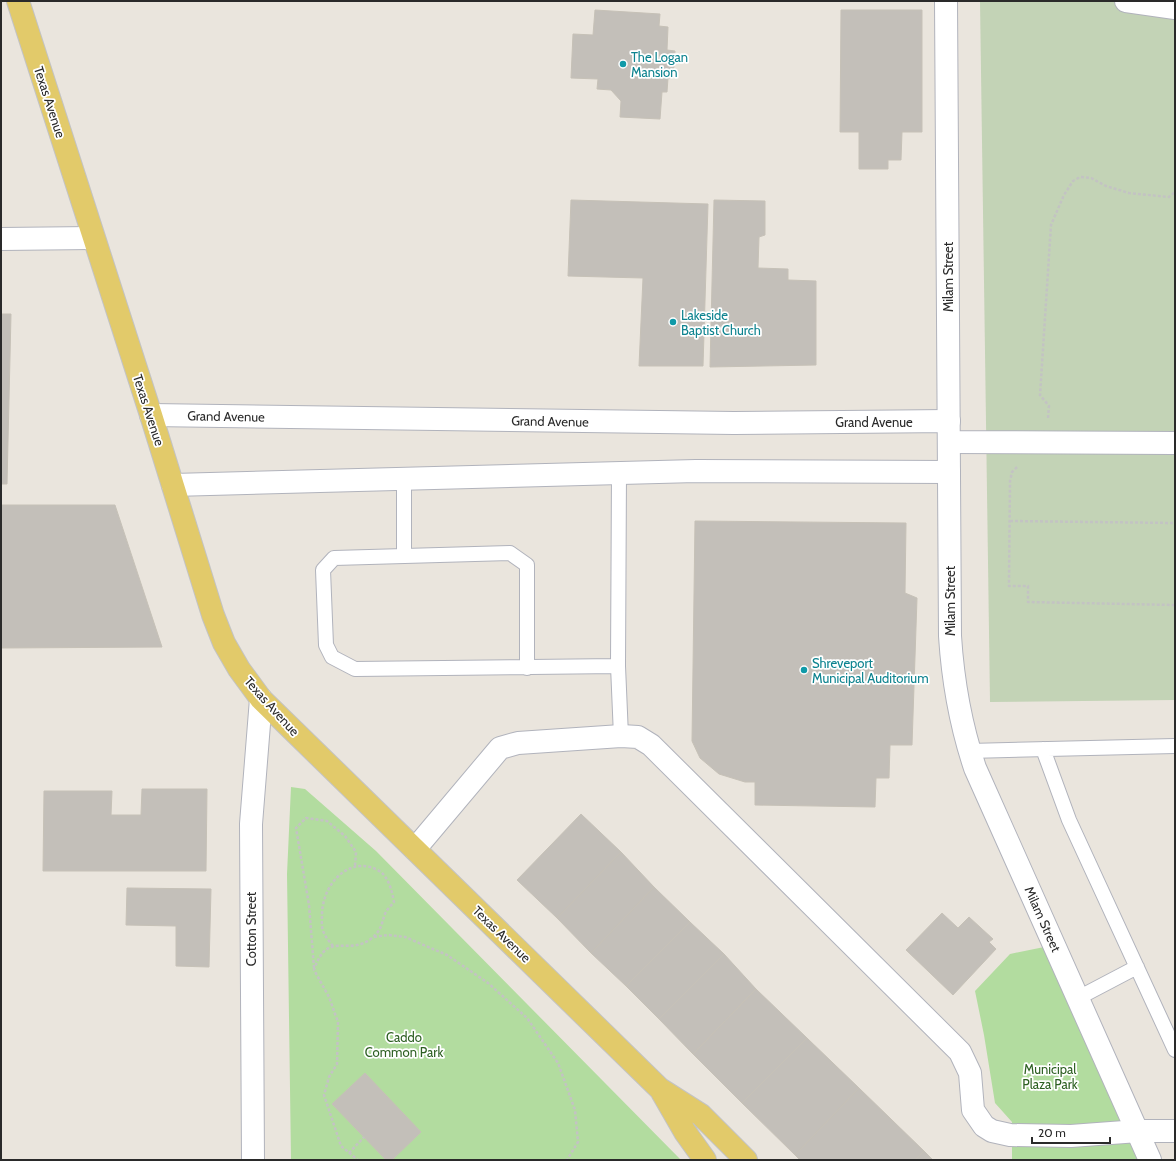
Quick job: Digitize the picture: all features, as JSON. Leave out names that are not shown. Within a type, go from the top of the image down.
[{"type":"main road","name":"Texas Avenue","points":[[18,1],[151,415],[213,615],[224,643],[238,669],[261,699],[660,1089],[701,1115],[746,1160]]},
{"type":"main road","points":[[660,1089],[684,1132],[705,1160]]},
{"type":"street","name":"Milam Street","points":[[946,1],[950,636],[952,670],[957,703],[975,768],[1150,1160]]},
{"type":"street","points":[[1126,1],[1175,8]]},
{"type":"street","points":[[1,239],[93,238]]},
{"type":"street","name":"Grand Avenue","points":[[151,415],[734,423],[949,432],[1046,443],[1175,443]]},
{"type":"street","points":[[173,485],[696,471],[949,472]]},
{"type":"street","name":"Cotton Street","points":[[253,1160],[251,824],[261,699]]},
{"type":"street","points":[[415,849],[500,748],[518,743],[621,736],[638,737],[652,745],[960,1052],[970,1072],[973,1110],[984,1126],[992,1131],[1010,1135],[1070,1136],[1138,1131],[1175,1131]]},
{"type":"lane","points":[[619,473],[618,666],[621,736]]},
{"type":"lane","points":[[404,479],[404,556]]},
{"type":"lane","points":[[527,668],[527,564],[510,553],[334,558],[322,570],[326,645],[332,657],[355,669],[527,668],[618,666]]},
{"type":"lane","points":[[970,751],[1175,746]]},
{"type":"lane","points":[[1043,749],[1069,820],[1175,1050]]},
{"type":"lane","points":[[1078,998],[1137,967]]},
{"type":"path","points":[[1046,443],[1049,406],[1040,395],[1051,225],[1064,195],[1073,181],[1080,177],[1091,178],[1106,186],[1129,193],[1169,197],[1175,192]]},
{"type":"path","points":[[1018,465],[1012,472],[1010,481],[1009,586],[1028,586],[1028,602],[1175,605]]},
{"type":"path","points":[[1010,522],[1175,523]]},
{"type":"path","points":[[354,866],[356,852],[345,836],[327,821],[306,818],[296,828],[309,906],[314,970],[329,997],[338,1022],[337,1064],[329,1077],[324,1095],[341,1146],[358,1160]]},
{"type":"path","points":[[314,970],[321,953],[324,950],[333,946],[363,944],[373,937],[383,925],[385,914],[394,902],[390,886],[382,873],[369,866],[354,866],[341,873],[330,887],[322,903],[323,932],[333,946]]},
{"type":"path","points":[[373,937],[388,935],[405,937],[447,955],[488,983],[527,1018],[558,1063],[576,1110],[578,1142],[567,1160]]},
{"type":"path","points":[[349,1153],[364,1137]]},
{"type":"green space","points":[[980,1],[1175,1],[1175,700],[990,702]]},
{"type":"green space","name":"Caddo Common Park","points":[[291,787],[305,789],[376,851],[681,1160],[291,1160],[287,874]]},
{"type":"green space","name":"Municipal Plaza Park","points":[[1054,945],[1150,1160],[1012,1160],[1012,1122],[995,1103],[975,991],[1010,954]]},
{"type":"building","name":"The Logan Mansion","points":[[595,10],[660,14],[659,26],[668,27],[667,50],[675,51],[673,78],[668,78],[667,92],[662,92],[660,119],[620,117],[621,101],[611,90],[597,89],[598,79],[571,78],[573,34],[593,35]]},
{"type":"building","points":[[841,10],[922,10],[922,132],[902,132],[901,160],[888,160],[888,169],[859,169],[859,132],[840,132]]},
{"type":"building","name":"Lakeside Baptist Church","points":[[571,200],[708,204],[703,366],[639,366],[643,278],[568,276]]},
{"type":"building","points":[[714,200],[765,201],[765,235],[759,237],[758,268],[788,269],[788,280],[816,281],[816,365],[710,367]]},
{"type":"building","points":[[1,314],[11,314],[7,484],[1,484]]},
{"type":"building","points":[[1,505],[115,505],[162,647],[1,648]]},
{"type":"building","name":"Shreveport Municipal Auditorium","points":[[695,521],[906,523],[905,593],[917,598],[912,745],[890,745],[889,778],[876,778],[875,807],[755,805],[755,782],[745,782],[719,774],[700,758],[692,741]]},
{"type":"building","points":[[142,789],[207,789],[206,871],[43,871],[44,791],[112,791],[111,815],[141,815]]},
{"type":"building","points":[[581,814],[621,852],[557,918],[517,880]]},
{"type":"building","points":[[621,852],[654,887],[591,953],[557,918]]},
{"type":"building","points":[[654,887],[690,922],[626,986],[591,953]]},
{"type":"building","points":[[127,888],[211,889],[209,967],[176,966],[176,926],[126,925]]},
{"type":"building","points":[[942,913],[958,928],[969,917],[993,939],[989,942],[996,949],[953,995],[906,950]]},
{"type":"building","points":[[690,922],[724,954],[659,1019],[626,986]]},
{"type":"building","points":[[724,954],[756,989],[693,1054],[659,1019]]},
{"type":"building","points":[[756,989],[807,1038],[742,1103],[693,1054]]},
{"type":"building","points":[[807,1038],[859,1088],[795,1155],[742,1103]]},
{"type":"building","points":[[365,1073],[421,1132],[392,1160],[386,1160],[332,1104]]},
{"type":"building","points":[[859,1088],[924,1151],[915,1160],[800,1160],[795,1155]]},
{"type":"building","points":[[924,1151],[933,1160],[915,1160]]},
{"type":"place","name":"The Logan Mansion","points":[[623,64]]},
{"type":"place","name":"Lakeside Baptist Church","points":[[673,322]]},
{"type":"place","name":"Shreveport Municipal Auditorium","points":[[804,670]]}]
